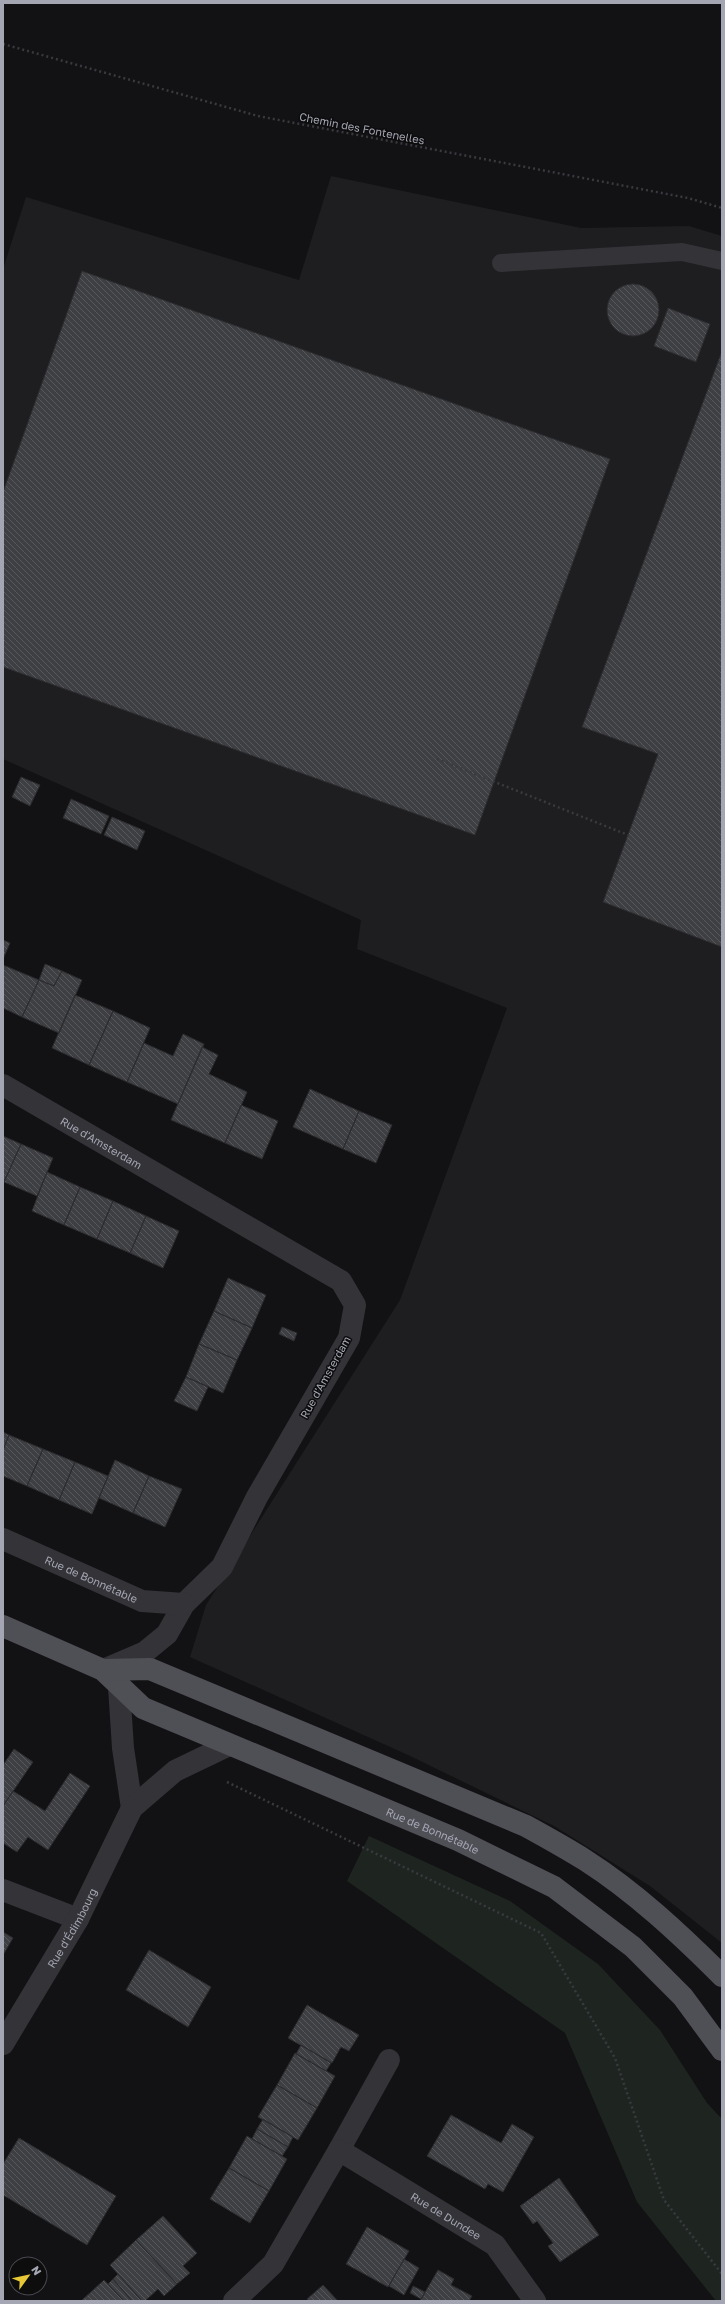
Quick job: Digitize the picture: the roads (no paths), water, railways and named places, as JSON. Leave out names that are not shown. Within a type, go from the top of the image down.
[{"type":"main road","name":"Rue de Bonnétable","points":[[3,1626],[103,1670],[119,1687],[143,1708],[229,1746],[458,1840],[554,1887],[633,1947],[683,1997],[722,2050]]},
{"type":"main road","name":"Rue de Bonnétable","points":[[103,1670],[150,1669],[526,1826],[584,1860],[628,1891],[698,1952],[722,1976]]},
{"type":"street","name":"Rue d'Amsterdam","points":[[3,1085],[341,1281],[354,1305],[349,1338],[257,1497],[222,1567],[184,1604],[167,1634],[145,1652],[103,1670]]},
{"type":"street","name":"Rue de Bonnétable","points":[[3,1539],[142,1601],[184,1604]]},
{"type":"street","points":[[119,1687],[123,1748],[132,1808]]},
{"type":"street","name":"Rue d'Édimbourg","points":[[3,2044],[78,1919],[132,1808],[175,1771],[229,1746]]},
{"type":"street","points":[[3,1890],[78,1919]]},
{"type":"street","points":[[234,2301],[273,2264],[389,2060]]},
{"type":"street","name":"Rue de Dundee","points":[[339,2150],[495,2245],[535,2301]]},
{"type":"lane","points":[[501,263],[682,252],[722,261]]}]
